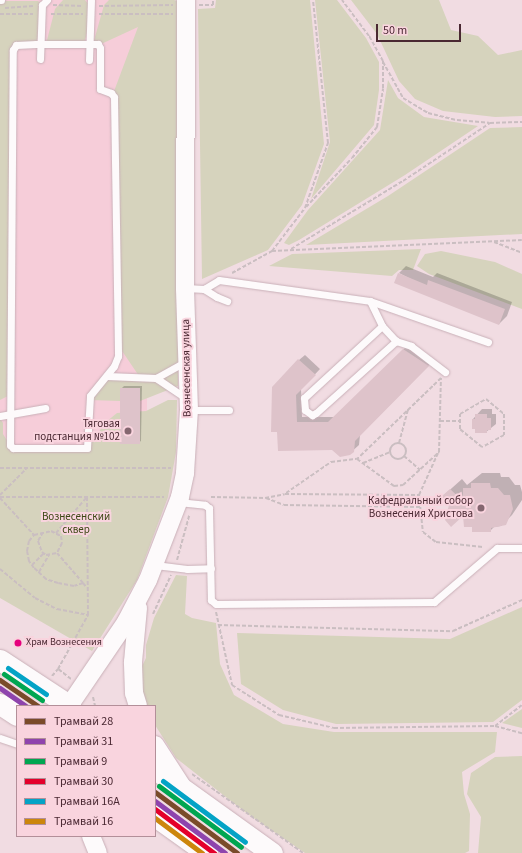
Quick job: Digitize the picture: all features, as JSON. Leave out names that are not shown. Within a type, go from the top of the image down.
[{"type":"main road","name":"Вознесенская улица","points":[[71,705],[126,622],[155,565],[183,501],[188,448],[185,288],[191,5]]},
{"type":"main road","points":[[138,705],[134,694],[133,662],[139,597]]},
{"type":"main road","points":[[0,660],[68,705]]},
{"type":"main road","points":[[0,704],[16,714]]},
{"type":"main road","points":[[156,746],[187,782],[272,853]]},
{"type":"main road","points":[[156,769],[187,782]]},
{"type":"main road","points":[[156,817],[207,853]]},
{"type":"main road","points":[[91,837],[98,853]]},
{"type":"lane","points":[[40,59],[42,5],[47,0]]},
{"type":"lane","points":[[89,60],[91,0]]},
{"type":"lane","points":[[40,44],[89,44],[100,47],[100,89],[111,93],[114,97],[118,356],[107,376],[90,396],[87,448],[12,448],[10,416],[13,50],[18,45],[40,44]]},
{"type":"lane","points":[[204,289],[219,280],[370,301],[488,342]]},
{"type":"lane","points":[[185,288],[204,289],[216,298],[227,301]]},
{"type":"lane","points":[[370,301],[382,326],[396,341],[411,346],[445,372]]},
{"type":"lane","points":[[382,326],[304,398],[305,410],[312,415],[316,413],[396,341]]},
{"type":"lane","points":[[107,376],[156,378],[187,361]]},
{"type":"lane","points":[[156,378],[188,405],[229,410]]},
{"type":"lane","points":[[0,416],[10,416],[45,408]]},
{"type":"lane","points":[[183,501],[209,508],[211,600],[214,604],[434,602],[497,548],[522,548]]},
{"type":"lane","points":[[155,565],[174,568],[211,568]]},
{"type":"lane","points":[[0,738],[16,744]]},
{"type":"path","points":[[191,5],[213,5],[213,0]]},
{"type":"path","points":[[305,208],[328,143],[313,0]]},
{"type":"path","points":[[342,0],[368,36],[403,98],[428,113],[457,120],[490,123],[522,122]]},
{"type":"path","points":[[219,280],[272,250],[305,208],[352,158],[377,127],[383,88],[383,61]]},
{"type":"path","points":[[290,250],[404,181],[490,123]]},
{"type":"path","points":[[272,250],[522,240]]},
{"type":"path","points":[[493,241],[522,253]]},
{"type":"path","points":[[285,494],[331,462],[357,459],[408,407],[441,378],[439,452],[419,495],[422,507],[423,532],[436,542],[497,548]]},
{"type":"path","points":[[486,399],[504,414],[504,435],[482,447],[460,429],[460,422],[460,414],[486,399]]},
{"type":"path","points":[[399,443],[408,407]]},
{"type":"path","points":[[440,421],[460,422]]},
{"type":"path","points":[[363,463],[390,452],[394,444],[399,443]]},
{"type":"path","points":[[399,443],[406,448],[404,456]]},
{"type":"path","points":[[390,452],[396,458],[404,456]]},
{"type":"path","points":[[357,459],[394,486],[403,485],[439,452]]},
{"type":"path","points":[[404,456],[420,470]]},
{"type":"path","points":[[0,468],[171,468]]},
{"type":"path","points":[[0,497],[26,468]]},
{"type":"path","points":[[0,497],[87,497],[183,501],[192,497],[265,498],[285,494],[419,495]]},
{"type":"path","points":[[0,497],[34,535]]},
{"type":"path","points":[[56,533],[87,497]]},
{"type":"path","points":[[87,497],[88,615],[58,669],[82,687],[92,692],[95,705]]},
{"type":"path","points":[[265,498],[284,505],[422,507]]},
{"type":"path","points":[[152,616],[174,568],[187,529],[183,501]]},
{"type":"path","points":[[43,531],[38,541],[39,547],[44,553],[49,555],[57,553],[62,543],[61,536],[56,533],[43,531],[34,535],[29,541],[27,551],[32,565],[39,572],[58,583],[74,586],[83,583]]},
{"type":"path","points":[[32,565],[44,553]]},
{"type":"path","points":[[57,553],[88,589]]},
{"type":"path","points":[[39,572],[49,555]]},
{"type":"path","points":[[0,569],[35,598],[51,606],[88,615]]},
{"type":"path","points":[[218,625],[453,631],[522,600]]},
{"type":"path","points":[[214,604],[232,685],[279,715],[334,728],[495,726],[522,733]]},
{"type":"path","points":[[495,726],[522,704]]},
{"type":"path","points":[[187,782],[302,853]]},
{"type":"shaded area","points":[[0,0],[147,0],[147,465],[0,465]]},
{"type":"green space","points":[[63,0],[85,0],[93,10],[84,44],[46,44],[55,9]]},
{"type":"green space","points":[[109,0],[174,0],[177,1],[179,17],[178,386],[140,401],[140,388],[120,401],[89,400],[107,376],[139,376],[118,345],[113,94],[138,27],[99,45],[93,44],[104,5]]},
{"type":"green space","points":[[216,0],[310,0],[324,144],[302,205],[268,250],[202,279],[198,9],[215,8]]},
{"type":"green space","points":[[315,0],[337,0],[366,38],[379,62],[379,90],[374,125],[311,199],[330,142]]},
{"type":"green space","points":[[351,0],[439,0],[451,30],[478,36],[498,55],[522,50],[522,116],[495,117],[443,111],[415,99],[399,81],[377,34]]},
{"type":"green space","points":[[0,1],[38,1],[44,6],[46,14],[36,44],[15,46],[12,394],[0,400]]},
{"type":"green space","points":[[388,80],[398,98],[424,117],[478,126],[405,175],[299,240],[289,245],[284,243],[308,210],[380,130]]},
{"type":"green space","points":[[522,127],[522,234],[306,245],[388,196],[490,128]]},
{"type":"green space","points":[[421,249],[413,270],[399,270],[392,276],[269,266],[292,254]]},
{"type":"green space","points":[[441,251],[495,262],[522,274],[522,309],[429,274],[417,266],[425,254]]},
{"type":"green space","name":"Вознесенский cквер","points":[[168,400],[177,400],[176,452],[168,497],[137,580],[92,651],[0,598],[0,418],[3,423],[3,434],[11,447],[87,448],[106,422],[117,413],[146,411]]},
{"type":"green space","points":[[176,575],[187,576],[185,614],[192,618],[216,623],[220,664],[234,695],[283,724],[334,732],[497,732],[495,752],[462,772],[464,794],[470,814],[469,851],[465,853],[305,853],[245,812],[176,758],[156,727],[156,705],[144,705],[139,672],[146,658],[146,645],[154,618]]},
{"type":"green space","points":[[522,607],[522,700],[493,722],[336,724],[283,710],[241,684],[237,633],[450,639]]},
{"type":"green space","points":[[522,709],[522,728],[502,723]]},
{"type":"green space","points":[[522,756],[522,853],[478,853],[481,817],[467,794],[471,773],[495,757]]},
{"type":"building","points":[[398,273],[427,285],[428,280],[505,309],[499,325],[394,283]]},
{"type":"building","points":[[403,349],[429,366],[355,441],[354,452],[350,455],[340,457],[332,450],[278,451],[277,432],[271,432],[272,387],[298,359],[316,375],[296,395],[297,422],[328,422]]},
{"type":"building","points":[[120,388],[140,388],[140,444],[120,444]]},
{"type":"building","points":[[475,414],[487,414],[487,418],[491,418],[491,430],[487,430],[487,433],[475,433],[475,429],[472,429],[472,419],[475,419]]},
{"type":"building","name":"Кафедральный собор Вознесения Христова","points":[[471,483],[490,483],[491,488],[498,488],[504,495],[510,495],[513,509],[506,525],[491,528],[491,532],[472,532],[472,527],[464,527],[463,516],[451,527],[445,520],[449,505],[442,496],[450,489],[463,501],[463,488],[471,488]]},
{"type":"tram line","name":"16А","points":[[8,668],[46,694]]},
{"type":"tram line","name":"9","points":[[4,674],[42,700]]},
{"type":"tram line","name":"28","points":[[0,680],[37,705]]},
{"type":"tram line","name":"31","points":[[0,688],[25,705]]},
{"type":"tram line","name":"16А","points":[[163,781],[245,842]]},
{"type":"tram line","name":"9","points":[[159,786],[241,847]]},
{"type":"tram line","name":"28","points":[[156,793],[237,853]]},
{"type":"tram line","name":"31","points":[[156,802],[225,853]]},
{"type":"tram line","name":"30","points":[[156,810],[214,853]]},
{"type":"tram line","name":"16","points":[[156,819],[202,853]]},
{"type":"place","name":"Тяговая подстанция №102","points":[[128,431]]},
{"type":"place","name":"Кафедральный собор Вознесения Христова","points":[[481,508]]},
{"type":"place","name":"Храм Вознесения","points":[[18,643]]}]
